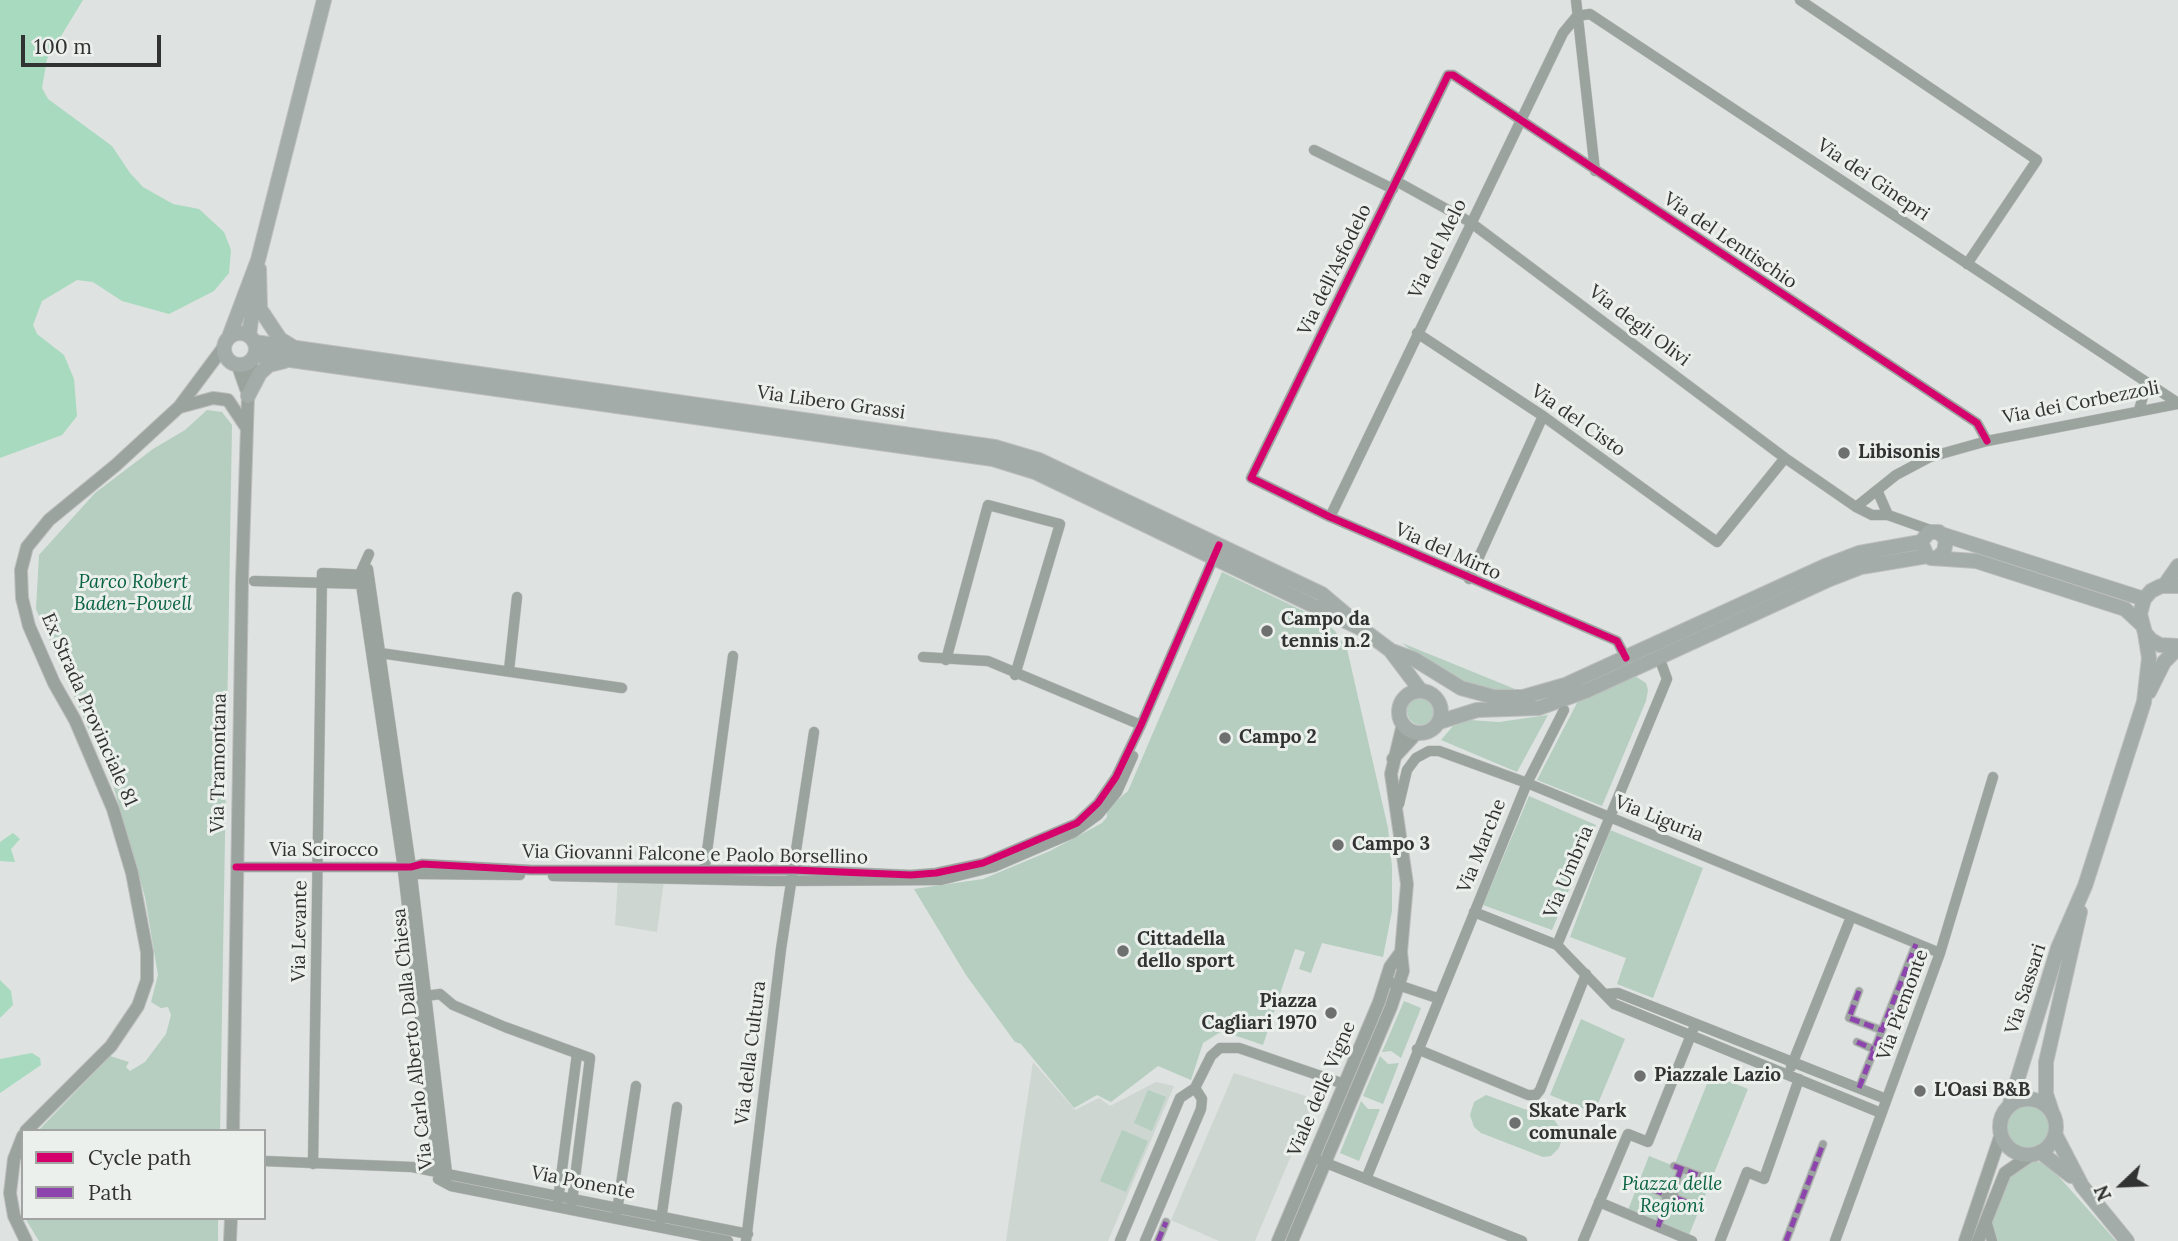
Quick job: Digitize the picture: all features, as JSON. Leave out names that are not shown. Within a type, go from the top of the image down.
[{"type":"main road","points":[[258,260],[252,348],[235,365],[225,357],[226,342],[258,260],[324,0]]},
{"type":"main road","points":[[247,396],[260,373],[290,354],[260,309],[258,260]]},
{"type":"main road","name":"Via Libero Grassi","points":[[226,342],[237,334],[252,348],[993,459],[1035,472],[1322,594],[1391,650]]},
{"type":"main road","points":[[1929,536],[1933,557]]},
{"type":"main road","points":[[1929,536],[1946,549],[1933,557]]},
{"type":"main road","points":[[1414,693],[1399,710],[1403,724],[1417,733],[1432,730],[1439,722],[1477,710],[1539,708],[1659,657],[1859,554],[1929,536],[2144,600],[2151,591],[2171,586],[2178,566]]},
{"type":"main road","points":[[1502,708],[1523,697],[1565,685],[1783,593],[1861,567],[1933,557],[1976,561],[2125,609],[2160,645],[2178,647]]},
{"type":"main road","name":"Via Sassari","points":[[2144,600],[2140,614],[2149,658],[2144,702]]},
{"type":"main road","name":"Via Sassari","points":[[2009,1107],[2059,948],[2085,886],[2144,702],[2164,662],[2178,647]]},
{"type":"main road","points":[[1391,650],[1414,659],[1461,688],[1494,697],[1523,697]]},
{"type":"main road","points":[[1391,650],[1407,670],[1414,693]]},
{"type":"main road","points":[[1414,693],[1432,694],[1439,703],[1439,722]]},
{"type":"main road","points":[[1439,703],[1477,710]]},
{"type":"main road","name":"Via Sassari","points":[[2052,1112],[2046,1094],[2046,1062],[2085,886]]},
{"type":"main road","points":[[2082,1186],[2036,1154],[2015,1152],[2001,1134],[2001,1119],[2009,1107],[2029,1099],[2044,1104],[2052,1112],[2055,1134],[2082,1186],[2127,1241]]},
{"type":"main road","points":[[2036,1154],[2051,1143],[2055,1134]]},
{"type":"street","points":[[1576,0],[1595,171]]},
{"type":"street","points":[[1800,0],[2037,160],[1967,264]]},
{"type":"street","name":"Via dei Ginepri","points":[[1577,16],[1590,14],[2178,403]]},
{"type":"street","name":"Via del Melo","points":[[1330,517],[1563,33],[1577,16]]},
{"type":"street","name":"Via del Lentischio","points":[[1448,75],[1453,75],[1977,424],[1987,441]]},
{"type":"street","name":"Via dell'Asfodelo","points":[[1251,478],[1448,75]]},
{"type":"street","name":"Via degli Olivi","points":[[1314,150],[1470,222],[1785,458],[1856,507]]},
{"type":"street","name":"Via del Cisto","points":[[1417,333],[1543,416],[1717,542],[1785,458]]},
{"type":"street","name":"Ex Strada Provinciale 81","points":[[28,1129],[111,1046],[138,1006],[147,980],[147,952],[132,873],[113,809],[75,720],[54,684],[29,626],[22,598],[21,570],[27,547],[49,520],[116,465],[179,407],[226,342]]},
{"type":"street","name":"Via Tramontana","points":[[233,1129],[247,396],[252,348]]},
{"type":"street","name":"Ex Strada Provinciale 81","points":[[204,375],[217,367],[235,365]]},
{"type":"street","name":"Via Tramontana","points":[[235,365],[247,396]]},
{"type":"street","points":[[2139,410],[2147,383]]},
{"type":"street","points":[[179,407],[213,398],[228,400],[247,428]]},
{"type":"street","name":"Via dei Corbezzoli","points":[[1856,507],[1922,461],[1987,441],[2178,403]]},
{"type":"street","points":[[1469,579],[1543,416]]},
{"type":"street","name":"Via del Mirto","points":[[1251,478],[1330,517],[1469,579],[1617,641],[1626,658]]},
{"type":"street","points":[[1877,490],[1888,515]]},
{"type":"street","points":[[946,660],[988,505],[1060,524],[1015,675]]},
{"type":"street","points":[[1856,507],[1872,515],[1888,515],[1910,523],[1929,536]]},
{"type":"street","name":"Via Giovanni Falcone e Paolo Borsellino","points":[[407,867],[419,874],[793,875],[930,881],[989,864],[1077,823],[1098,803],[1125,766],[1219,552]]},
{"type":"street","points":[[254,581],[322,578]]},
{"type":"street","name":"Via Carlo Alberto Dalla Chiesa","points":[[322,578],[364,579],[426,996],[442,1175]]},
{"type":"street","name":"Via Levante","points":[[313,1164],[322,578]]},
{"type":"street","points":[[509,670],[517,597]]},
{"type":"street","points":[[374,651],[622,688]]},
{"type":"street","points":[[704,874],[733,656]]},
{"type":"street","points":[[923,657],[988,661],[1015,675],[1141,725]]},
{"type":"street","name":"Via Umbria","points":[[1557,945],[1667,679],[1659,657]]},
{"type":"street","name":"Via Giovanni Falcone e Paolo Borsellino","points":[[1125,766],[1141,725],[1161,687]]},
{"type":"street","name":"Via Marche","points":[[1366,1179],[1437,998],[1527,783],[1564,710]]},
{"type":"street","name":"Viale delle Vigne","points":[[1278,1241],[1320,1161],[1392,983],[1390,967],[1401,952],[1407,884],[1398,810],[1391,787],[1393,759],[1403,724]]},
{"type":"street","name":"Via della Cultura","points":[[747,1238],[781,949],[814,732]]},
{"type":"street","points":[[1393,759],[1417,733]]},
{"type":"street","name":"Via Liguria","points":[[1398,810],[1407,769],[1416,758],[1429,751],[1439,751],[1527,783],[1940,953]]},
{"type":"street","name":"Via Piemonte","points":[[1835,1241],[1940,953],[1993,777]]},
{"type":"street","name":"Via Scirocco","points":[[236,867],[407,867]]},
{"type":"street","name":"Via Carlo Alberto Dalla Chiesa","points":[[407,867],[442,1175]]},
{"type":"street","points":[[1474,912],[1557,945],[1606,994],[1608,1001],[1614,1004],[1881,1113]]},
{"type":"street","points":[[1788,1074],[1851,917]]},
{"type":"street","points":[[1859,1088],[1916,944]]},
{"type":"street","points":[[1417,1049],[1528,1095],[1536,1095],[1586,974]]},
{"type":"street","points":[[1392,983],[1437,998]]},
{"type":"street","name":"Viale delle Vigne","points":[[1292,1241],[1344,1084],[1392,983]]},
{"type":"street","points":[[1859,991],[1849,1018],[1881,1030]]},
{"type":"street","points":[[1606,994],[1618,993],[1886,1099]]},
{"type":"street","points":[[426,996],[440,994],[453,1005],[590,1058],[571,1210]]},
{"type":"street","points":[[1583,1241],[1628,1134],[1648,1142],[1696,1023]]},
{"type":"street","points":[[1857,1042],[1873,1049]]},
{"type":"street","points":[[1120,1241],[1180,1098],[1195,1088],[1211,1056],[1220,1048],[1239,1048],[1344,1084]]},
{"type":"street","points":[[557,1207],[577,1054]]},
{"type":"street","points":[[1720,1241],[1747,1172],[1764,1179],[1799,1079]]},
{"type":"street","points":[[616,1213],[636,1086]]},
{"type":"street","points":[[1145,1241],[1200,1110],[1202,1099],[1195,1088]]},
{"type":"street","points":[[661,1222],[677,1107]]},
{"type":"street","points":[[1965,1241],[2001,1134]]},
{"type":"street","points":[[21,1141],[13,1159],[10,1193],[14,1216],[26,1241]]},
{"type":"street","points":[[1786,1241],[1823,1144]]},
{"type":"street","points":[[1978,1241],[2005,1173],[2036,1154]]},
{"type":"street","name":"Via Ponente","points":[[266,1161],[412,1167],[571,1210],[616,1213],[747,1238]]},
{"type":"street","points":[[1320,1161],[1522,1241]]},
{"type":"street","points":[[1658,1227],[1677,1167],[1712,1180]]},
{"type":"street","name":"Via Ponente","points":[[442,1175],[572,1198],[616,1213]]},
{"type":"street","points":[[1639,1182],[1700,1208]]},
{"type":"street","points":[[1599,1202],[1692,1241]]},
{"type":"street","points":[[230,1241],[231,1220]]},
{"type":"street","points":[[1986,1220],[1992,1241]]},
{"type":"street","name":"Via Ponente","points":[[661,1222],[728,1241]]},
{"type":"street","points":[[1158,1241],[1167,1222]]},
{"type":"shaded area","points":[[0,0],[83,0],[47,59],[42,88],[48,99],[112,146],[143,187],[173,204],[199,209],[224,232],[231,250],[229,273],[214,291],[169,314],[122,301],[93,282],[77,280],[42,301],[33,325],[37,334],[64,355],[74,379],[77,416],[62,435],[0,458]]},
{"type":"shaded area","points":[[13,833],[20,839],[11,849],[15,862],[0,861],[0,842]]},
{"type":"shaded area","points":[[618,879],[664,880],[657,932],[615,925]]},
{"type":"shaded area","points":[[0,980],[11,991],[13,1005],[0,1018]]},
{"type":"shaded area","points":[[32,1053],[40,1058],[41,1065],[0,1093],[0,1059]]},
{"type":"shaded area","points":[[1033,1062],[1075,1110],[1099,1098],[1110,1106],[1156,1082],[1174,1086],[1108,1241],[1006,1241]]},
{"type":"shaded area","points":[[1234,1073],[1315,1099],[1255,1241],[1219,1241],[1171,1220]]},
{"type":"green space","name":"Parco Robert Baden-Powell","points":[[207,410],[222,412],[232,425],[220,1129],[40,1129],[110,1056],[129,1062],[126,1067],[130,1071],[145,1062],[166,1034],[171,1015],[168,1007],[161,1008],[151,1002],[158,975],[145,897],[113,785],[36,609],[39,555],[95,493],[153,449],[185,430]]},
{"type":"green space","points":[[1222,572],[1322,620],[1335,631],[1347,649],[1388,828],[1392,867],[1392,911],[1383,957],[1322,943],[1311,973],[1299,969],[1305,952],[1295,949],[1263,1045],[1222,1031],[1203,1043],[1191,1080],[1158,1066],[1111,1102],[1097,1095],[1074,1108],[1021,1044],[1015,1042],[966,975],[914,889],[983,879],[1050,851],[1102,823],[1107,817],[1107,809],[1128,791]]},
{"type":"green space","points":[[1402,643],[1515,689],[1494,691],[1467,686],[1422,659]]},
{"type":"green space","points":[[1635,676],[1646,683],[1646,701],[1602,806],[1537,780],[1578,701]]},
{"type":"green space","points":[[1421,697],[1431,701],[1435,711],[1431,721],[1421,725],[1411,721],[1407,711],[1411,701]]},
{"type":"green space","points":[[1548,715],[1517,772],[1441,740],[1453,726],[1470,720],[1499,722]]},
{"type":"green space","points":[[1529,796],[1596,825],[1552,930],[1483,905]]},
{"type":"green space","points":[[1610,830],[1703,868],[1653,998],[1617,984],[1626,958],[1570,937]]},
{"type":"green space","points":[[1404,1001],[1421,1008],[1401,1058],[1391,1051],[1382,1052]]},
{"type":"green space","points":[[1581,1019],[1625,1039],[1594,1113],[1550,1095]]},
{"type":"green space","points":[[1380,1056],[1388,1064],[1399,1063],[1383,1104],[1363,1096]]},
{"type":"green space","name":"Piazza delle Regioni","points":[[1711,1074],[1748,1089],[1689,1235],[1628,1210],[1649,1156],[1674,1166]]},
{"type":"green space","points":[[1148,1090],[1166,1097],[1152,1131],[1134,1123]]},
{"type":"green space","name":"Skate Park comunale","points":[[1486,1095],[1554,1120],[1561,1129],[1559,1148],[1551,1156],[1543,1157],[1481,1133],[1474,1127],[1470,1115],[1474,1102]]},
{"type":"green space","points":[[1361,1101],[1368,1109],[1380,1109],[1359,1161],[1340,1153]]},
{"type":"green space","points":[[2028,1106],[2043,1112],[2049,1127],[2043,1142],[2028,1148],[2013,1142],[2007,1127],[2013,1112]]},
{"type":"green space","points":[[1122,1130],[1148,1141],[1126,1192],[1100,1181]]},
{"type":"green space","points":[[2027,1160],[2044,1163],[2052,1169],[2116,1241],[1992,1241],[1989,1231],[2009,1174]]},
{"type":"green space","points":[[26,1220],[218,1220],[218,1241],[39,1241]]},
{"type":"marked path","points":[[1859,1088],[1916,944]]},
{"type":"marked path","points":[[1859,991],[1849,1018],[1881,1030]]},
{"type":"marked path","points":[[1857,1042],[1873,1049]]},
{"type":"marked path","points":[[1786,1241],[1823,1144]]},
{"type":"marked path","points":[[1674,1166],[1711,1180]]},
{"type":"marked path","points":[[1673,1191],[1681,1169]]},
{"type":"marked path","points":[[1639,1183],[1664,1194]]},
{"type":"marked path","points":[[1676,1198],[1700,1208]]},
{"type":"marked path","points":[[1658,1227],[1667,1201]]},
{"type":"marked path","points":[[1158,1241],[1166,1222]]},
{"type":"cycle path","points":[[1626,658],[1617,641],[1330,517],[1251,478],[1448,75],[1453,75],[1977,423],[1987,441]]},
{"type":"cycle path","points":[[236,867],[411,867],[422,864],[531,870],[794,870],[911,875],[936,873],[983,863],[1077,823],[1098,803],[1116,777],[1141,725],[1219,545]]},
{"type":"place","name":"Libisonis","points":[[1844,453]]},
{"type":"place","name":"Campo da tennis n.2","points":[[1267,631]]},
{"type":"place","name":"Campo 2","points":[[1225,738]]},
{"type":"place","name":"Campo 3","points":[[1338,845]]},
{"type":"place","name":"Cittadella dello sport","points":[[1123,951]]},
{"type":"place","name":"Piazza Cagliari 1970","points":[[1331,1013]]},
{"type":"place","name":"Piazzale Lazio","points":[[1640,1076]]},
{"type":"place","name":"L'Oasi B&B","points":[[1920,1091]]},
{"type":"place","name":"Skate Park comunale","points":[[1515,1123]]}]
